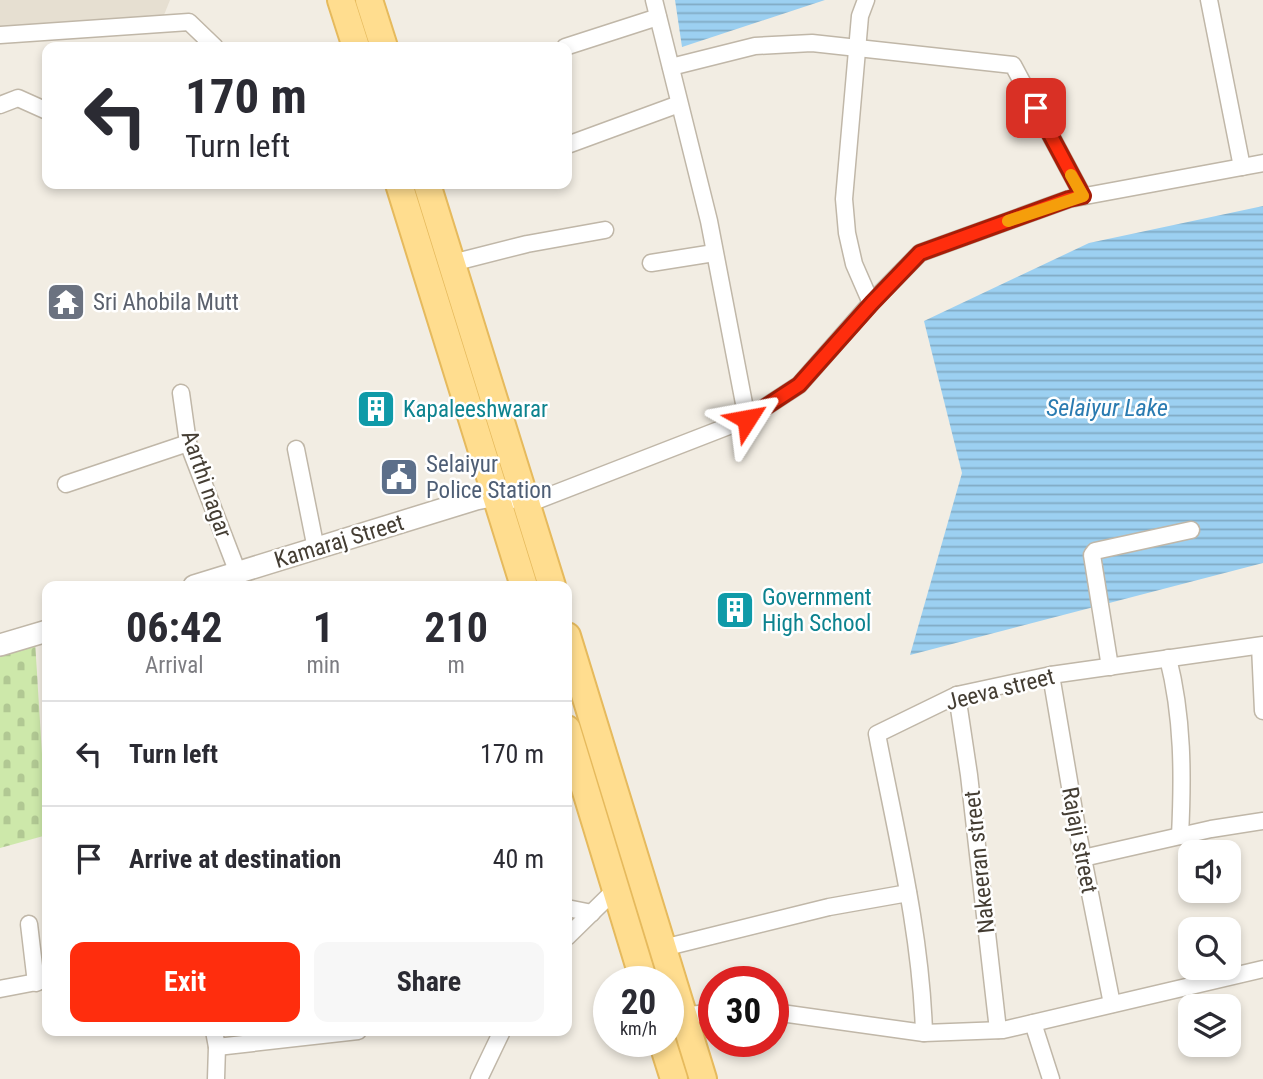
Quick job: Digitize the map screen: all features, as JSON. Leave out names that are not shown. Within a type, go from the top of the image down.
[{"type":"main road","points":[[341,0],[354,42]]},
{"type":"main road","points":[[369,0],[382,42]]},
{"type":"main road","points":[[400,189],[522,581]]},
{"type":"main road","points":[[429,189],[550,581]]},
{"type":"main road","points":[[572,652],[669,966]]},
{"type":"main road","points":[[572,745],[639,966]]},
{"type":"main road","points":[[684,1016],[703,1079]]},
{"type":"main road","points":[[667,1057],[674,1079]]},
{"type":"street","points":[[654,0],[698,186],[709,221],[747,419]]},
{"type":"street","points":[[866,0],[860,16],[844,199],[847,233],[854,264],[869,306]]},
{"type":"street","points":[[1209,0],[1242,167]]},
{"type":"street","points":[[572,45],[658,16]]},
{"type":"street","points":[[0,35],[189,22],[210,42]]},
{"type":"street","points":[[671,67],[755,46],[812,43],[1013,65],[1083,196]]},
{"type":"street","points":[[0,104],[18,99],[42,109]]},
{"type":"street","points":[[572,143],[679,104]]},
{"type":"street","points":[[526,502],[533,502],[747,419],[799,385],[920,253],[1069,199],[1263,163]]},
{"type":"street","points":[[452,263],[527,244],[605,230]]},
{"type":"street","points":[[651,263],[714,253]]},
{"type":"street","name":"Aarthi nagar","points":[[181,393],[188,443],[238,573]]},
{"type":"street","points":[[66,484],[188,443]]},
{"type":"street","points":[[296,449],[316,549]]},
{"type":"street","name":"Kamaraj Street","points":[[211,581],[477,499],[496,495],[526,502]]},
{"type":"street","points":[[1110,667],[1092,555],[1095,551],[1191,530]]},
{"type":"street","points":[[0,645],[42,632]]},
{"type":"street","points":[[1261,645],[1263,711]]},
{"type":"street","name":"Jeeva street","points":[[925,1033],[923,984],[877,734],[957,695],[1051,675],[1261,645]]},
{"type":"street","points":[[1168,658],[1178,712],[1182,764],[1180,836]]},
{"type":"street","name":"Rajaji street","points":[[1051,675],[1112,1004]]},
{"type":"street","name":"Nakeeran street","points":[[957,695],[969,775],[998,1030]]},
{"type":"street","points":[[1083,858],[1263,821]]},
{"type":"street","points":[[572,932],[616,889]]},
{"type":"street","points":[[663,948],[829,907],[908,893]]},
{"type":"street","points":[[572,909],[592,913]]},
{"type":"street","points":[[0,989],[42,981],[29,924]]},
{"type":"street","points":[[789,1014],[925,1033],[998,1030],[1263,969]]},
{"type":"street","points":[[684,1016],[698,1014]]},
{"type":"street","points":[[1033,1023],[1051,1079]]},
{"type":"street","points":[[216,1079],[215,1039],[269,1036]]},
{"type":"street","points":[[479,1079],[500,1036]]},
{"type":"shaded area","points":[[0,0],[170,0],[162,20],[0,31]]},
{"type":"green space","points":[[35,641],[42,754],[42,836],[0,848],[0,652]]},
{"type":"water","points":[[675,0],[825,0],[682,47]]},
{"type":"water","name":"Selaiyur Lake","points":[[1263,206],[1263,563],[910,655],[962,473],[924,321],[1089,243]]},
{"type":"slow traffic","points":[[1008,221],[1083,196],[1071,175]]},
{"type":"place","name":"Sri Ahobila Mutt","points":[[66,302]]},
{"type":"place","name":"Kapaleeshwarar","points":[[376,409]]},
{"type":"place","name":"Selaiyur Police Station","points":[[399,477]]},
{"type":"place","name":"Government High School","points":[[735,610]]},
{"type":"route","points":[[747,419],[799,385],[920,253],[1083,196],[1036,108]]}]
